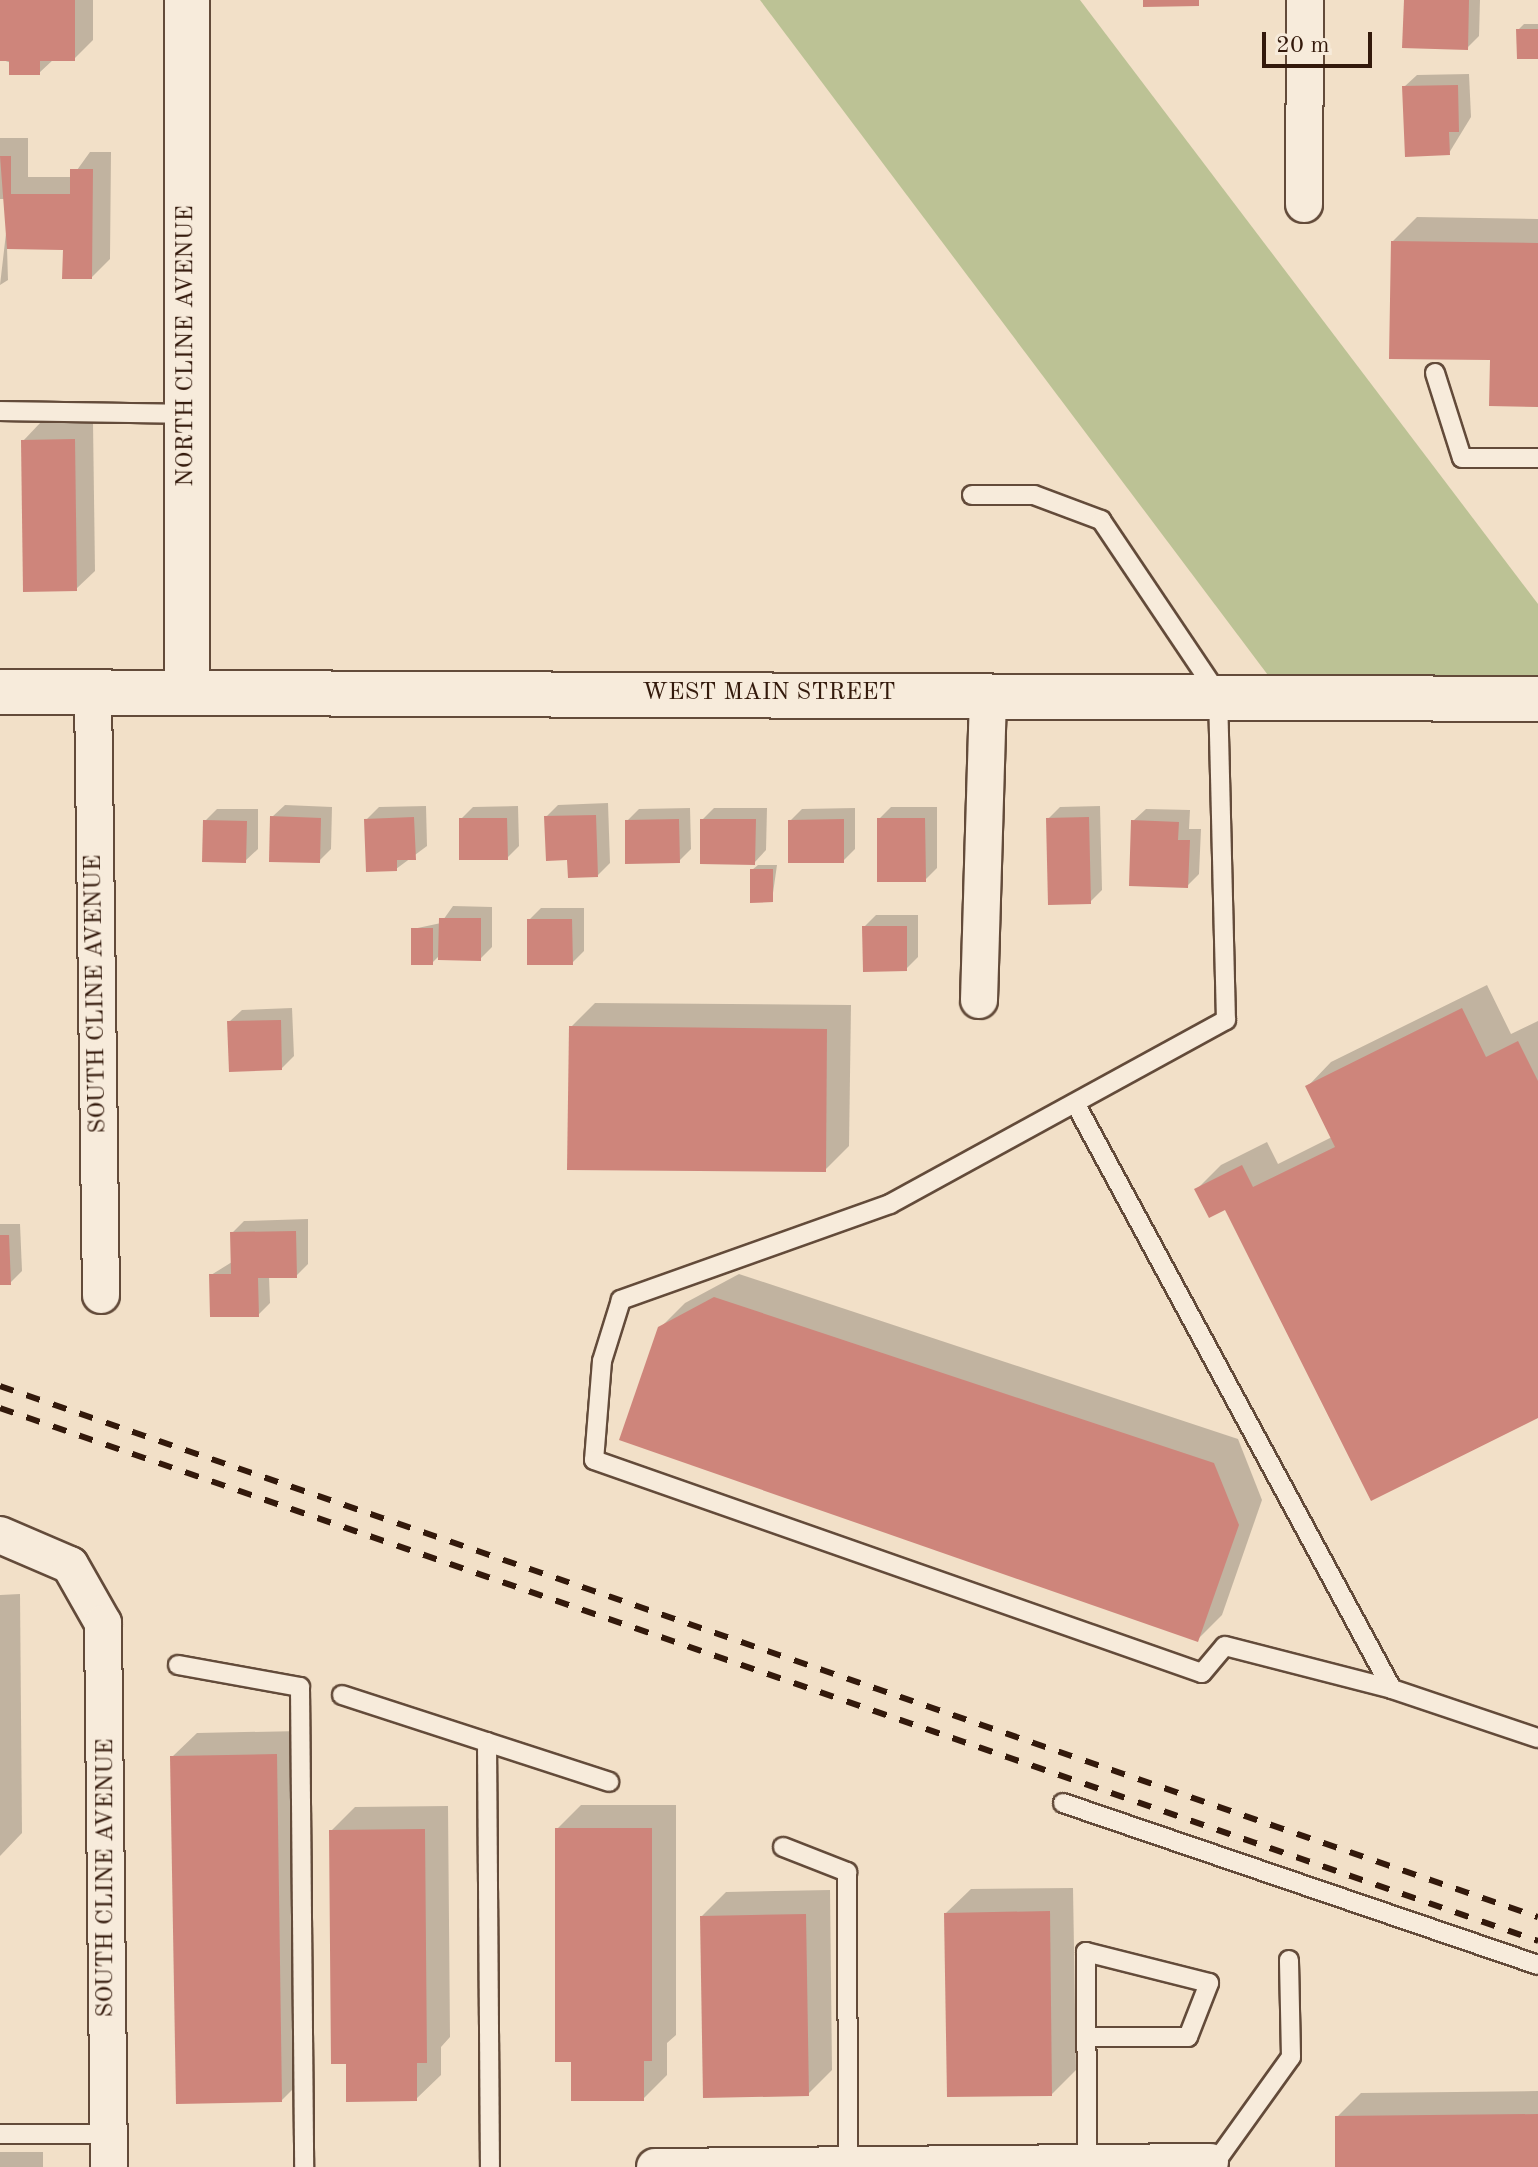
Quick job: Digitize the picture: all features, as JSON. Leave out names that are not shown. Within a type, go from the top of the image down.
[{"type":"street","name":"NORTH CLINE AVENUE","points":[[187,0],[187,691]]},
{"type":"street","points":[[1304,204],[1305,0]]},
{"type":"street","name":"WEST MAIN STREET","points":[[0,692],[1218,694],[1538,699]]},
{"type":"street","name":"SOUTH CLINE AVENUE","points":[[93,692],[101,1295]]},
{"type":"street","points":[[979,1000],[988,695]]},
{"type":"street","name":"SOUTH CLINE AVENUE","points":[[0,1535],[59,1557],[90,1591],[105,1642],[109,2150]]},
{"type":"street","points":[[655,2167],[1211,2164]]},
{"type":"lane","points":[[1435,373],[1462,458],[1538,458]]},
{"type":"lane","points":[[0,411],[187,414]]},
{"type":"lane","points":[[972,495],[1034,495],[1101,520],[1218,694],[1226,1020],[890,1204],[621,1300],[602,1361],[594,1460],[1202,1673],[1225,1646],[1392,1689],[1538,1738]]},
{"type":"lane","points":[[1075,1103],[1392,1689]]},
{"type":"lane","points":[[178,1665],[300,1687],[304,2167]]},
{"type":"lane","points":[[342,1695],[609,1782]]},
{"type":"lane","points":[[487,1742],[490,2167]]},
{"type":"lane","points":[[1063,1803],[1538,1965]]},
{"type":"lane","points":[[783,1847],[847,1872],[871,2166]]},
{"type":"lane","points":[[1086,2037],[1188,2037],[1209,1983],[1086,1952],[1086,2037],[1087,2165]]},
{"type":"lane","points":[[1211,2164],[1291,2057],[1289,1960]]},
{"type":"lane","points":[[0,2134],[109,2150]]},
{"type":"green space","points":[[760,0],[1080,0],[1538,604],[1538,699],[1283,695]]},
{"type":"building","points":[[0,0],[75,0],[75,61],[40,61],[40,75],[9,75],[9,61],[0,61]]},
{"type":"building","points":[[1143,0],[1199,0],[1199,6],[1143,7]]},
{"type":"building","points":[[1404,0],[1469,0],[1468,50],[1402,48]]},
{"type":"building","points":[[1516,29],[1538,29],[1538,59],[1517,59]]},
{"type":"building","points":[[1458,85],[1459,132],[1449,132],[1450,155],[1405,157],[1402,86]]},
{"type":"building","points":[[0,156],[11,156],[11,194],[70,194],[70,169],[93,169],[92,279],[62,279],[63,250],[7,249]]},
{"type":"building","points":[[1391,241],[1538,243],[1538,407],[1489,406],[1490,360],[1389,359]]},
{"type":"building","points":[[75,439],[77,591],[23,592],[21,440]]},
{"type":"building","points":[[596,815],[598,877],[568,878],[567,860],[546,861],[544,816]]},
{"type":"building","points":[[270,816],[321,818],[320,863],[269,862]]},
{"type":"building","points":[[414,817],[416,860],[397,860],[397,871],[366,872],[364,819]]},
{"type":"building","points":[[1089,817],[1091,904],[1048,905],[1046,818]]},
{"type":"building","points":[[459,818],[507,818],[508,860],[459,860]]},
{"type":"building","points":[[877,818],[925,818],[926,882],[877,882]]},
{"type":"building","points":[[679,819],[680,863],[625,864],[625,820]]},
{"type":"building","points":[[700,819],[756,819],[755,865],[700,864]]},
{"type":"building","points":[[844,819],[844,863],[788,863],[788,820]]},
{"type":"building","points":[[203,820],[247,821],[246,863],[202,862]]},
{"type":"building","points":[[1131,820],[1179,822],[1178,840],[1190,840],[1188,888],[1129,886]]},
{"type":"building","points":[[750,869],[773,869],[773,902],[750,903]]},
{"type":"building","points":[[439,918],[481,918],[481,961],[438,960]]},
{"type":"building","points":[[527,919],[572,919],[573,965],[527,965]]},
{"type":"building","points":[[862,926],[907,926],[907,971],[863,972]]},
{"type":"building","points":[[411,928],[433,928],[433,965],[411,965]]},
{"type":"building","points":[[1462,1008],[1486,1057],[1518,1041],[1538,1081],[1538,1418],[1371,1501],[1225,1210],[1209,1218],[1194,1189],[1242,1165],[1253,1187],[1335,1147],[1305,1086]]},
{"type":"building","points":[[281,1020],[282,1070],[229,1072],[227,1021]]},
{"type":"building","points":[[569,1026],[827,1029],[826,1172],[567,1170]]},
{"type":"building","points":[[296,1231],[297,1278],[258,1278],[259,1317],[210,1317],[209,1274],[231,1274],[230,1232]]},
{"type":"building","points":[[0,1235],[9,1235],[11,1285],[0,1285]]},
{"type":"building","points":[[714,1297],[1214,1463],[1239,1525],[1198,1642],[619,1440],[658,1327]]},
{"type":"building","points":[[277,1754],[282,2102],[176,2104],[170,1756]]},
{"type":"building","points":[[555,1828],[652,1828],[652,2061],[644,2061],[644,2101],[571,2101],[571,2062],[555,2062]]},
{"type":"building","points":[[425,1829],[427,2063],[417,2063],[417,2101],[346,2102],[346,2064],[331,2064],[329,1830]]},
{"type":"building","points":[[1050,1911],[1052,2096],[947,2097],[944,1913]]},
{"type":"building","points":[[806,1914],[809,2096],[703,2098],[700,1916]]},
{"type":"building","points":[[1538,2114],[1538,2167],[1335,2167],[1335,2116]]},
{"type":"railway","points":[[0,1386],[1538,1917]]},
{"type":"railway","points":[[0,1408],[1538,1941]]}]
